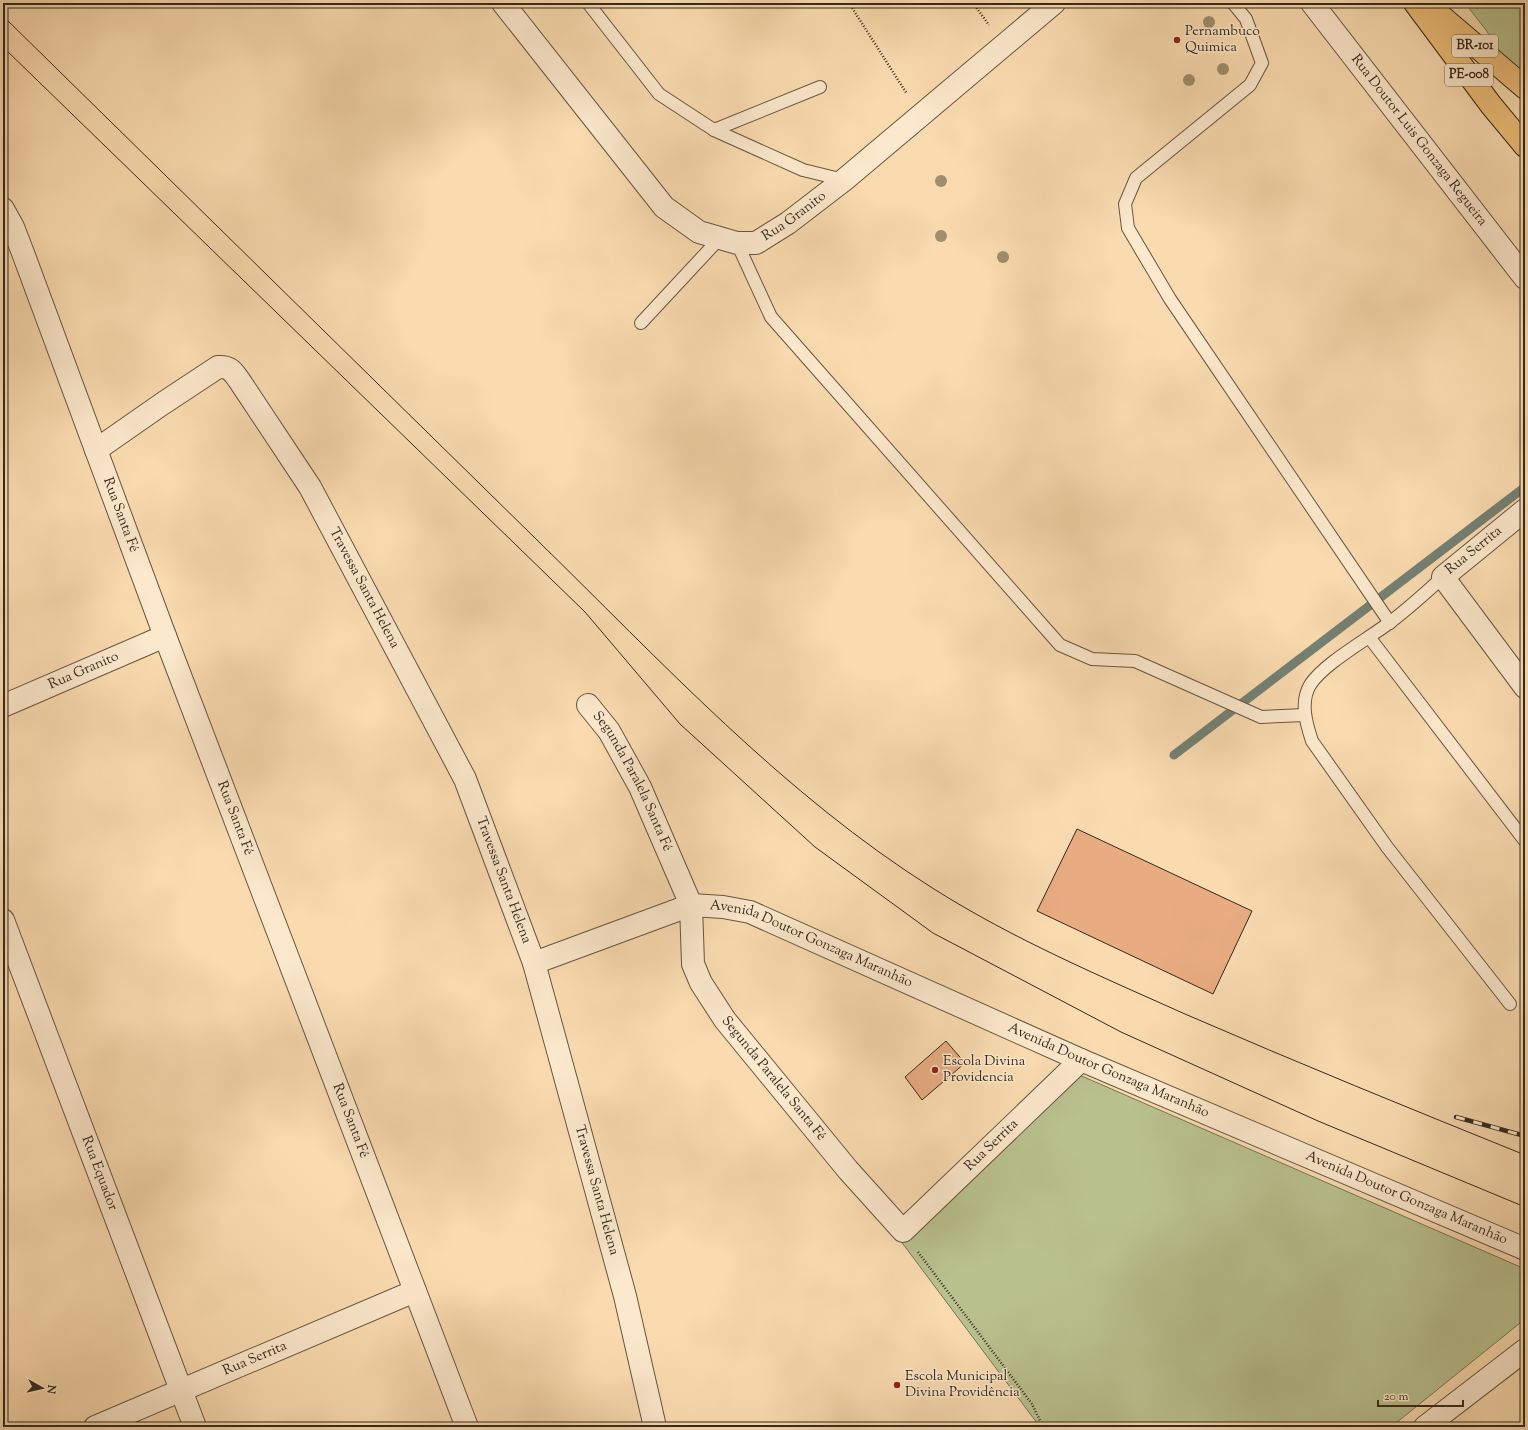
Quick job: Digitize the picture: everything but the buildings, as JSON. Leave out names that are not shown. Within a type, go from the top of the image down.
[{"type":"highway","name":"PE-008","points":[[1415,3],[1491,105],[1525,146]]},
{"type":"highway","name":"BR-101","points":[[1426,3],[1525,88]]},
{"type":"street","name":"Rua Granito","points":[[503,3],[664,207],[699,232],[728,241],[756,243],[788,223],[844,180],[1054,3]]},
{"type":"street","name":"Rua Doutor Luis Gonzaga Regueira","points":[[1312,3],[1525,278]]},
{"type":"street","name":"Rua Santa Fé","points":[[3,209],[13,227],[23,253],[165,636],[467,1427]]},
{"type":"street","name":"Travessa Santa Helena","points":[[96,450],[218,367],[230,368],[310,487],[465,779],[534,963],[625,1296],[655,1427]]},
{"type":"street","name":"Rua Serrita","points":[[1442,577],[1525,510]]},
{"type":"street","points":[[1442,577],[1525,687]]},
{"type":"street","name":"Rua Granito","points":[[3,706],[165,636]]},
{"type":"street","name":"Segunda Paralela Santa Fé","points":[[588,705],[609,731],[640,787],[691,905],[693,964],[695,973],[725,1020],[848,1170],[903,1231]]},
{"type":"street","points":[[534,963],[691,905]]},
{"type":"street","name":"Avenida Doutor Gonzaga Maranhão","points":[[691,905],[723,907],[750,912],[1081,1060],[1525,1249]]},
{"type":"street","name":"Rua Equador","points":[[3,920],[195,1427]]},
{"type":"street","name":"Rua Serrita","points":[[903,1231],[1081,1060]]},
{"type":"street","name":"Rua Serrita","points":[[95,1427],[415,1291]]},
{"type":"street","points":[[1426,1427],[1525,1351]]},
{"type":"lane","points":[[588,3],[659,94],[714,130],[803,170],[844,180]]},
{"type":"lane","points":[[1233,3],[1246,19],[1262,63],[1250,85],[1136,178],[1125,204],[1128,228],[1170,299],[1387,618]]},
{"type":"lane","points":[[714,130],[820,87]]},
{"type":"lane","points":[[641,323],[728,241],[771,317],[1060,645],[1092,659],[1135,661],[1261,717],[1305,715]]},
{"type":"lane","points":[[1442,577],[1387,618],[1369,637],[1320,672],[1310,686],[1305,703],[1306,723],[1312,741],[1387,847],[1510,1004]]},
{"type":"lane","points":[[1369,637],[1525,841]]},
{"type":"path","points":[[849,3],[920,116]]},
{"type":"path","points":[[903,1231],[1032,1404],[1043,1427]]},
{"type":"green space","points":[[1465,3],[1525,3],[1525,94],[1486,30]]},
{"type":"green space","points":[[1077,1074],[1525,1269],[1525,1319],[1391,1427],[1040,1427],[900,1240]]},
{"type":"waterway","points":[[1174,755],[1525,487]]},
{"type":"tram line","points":[[3,16],[677,678],[775,769],[826,812],[879,852],[964,907],[1057,956],[1185,1014],[1525,1155]]},
{"type":"tram line","points":[[3,47],[585,612],[680,724],[815,847],[933,933],[1121,1032],[1318,1121],[1525,1207]]},
{"type":"railway","points":[[1456,1117],[1525,1136]]},
{"type":"place","name":"Pernambuco Quimica","points":[[1177,40]]},
{"type":"place","name":"Escola Divina Providencia","points":[[935,1070]]},
{"type":"place","name":"Escola Municipal Divina Providência","points":[[897,1385]]}]
